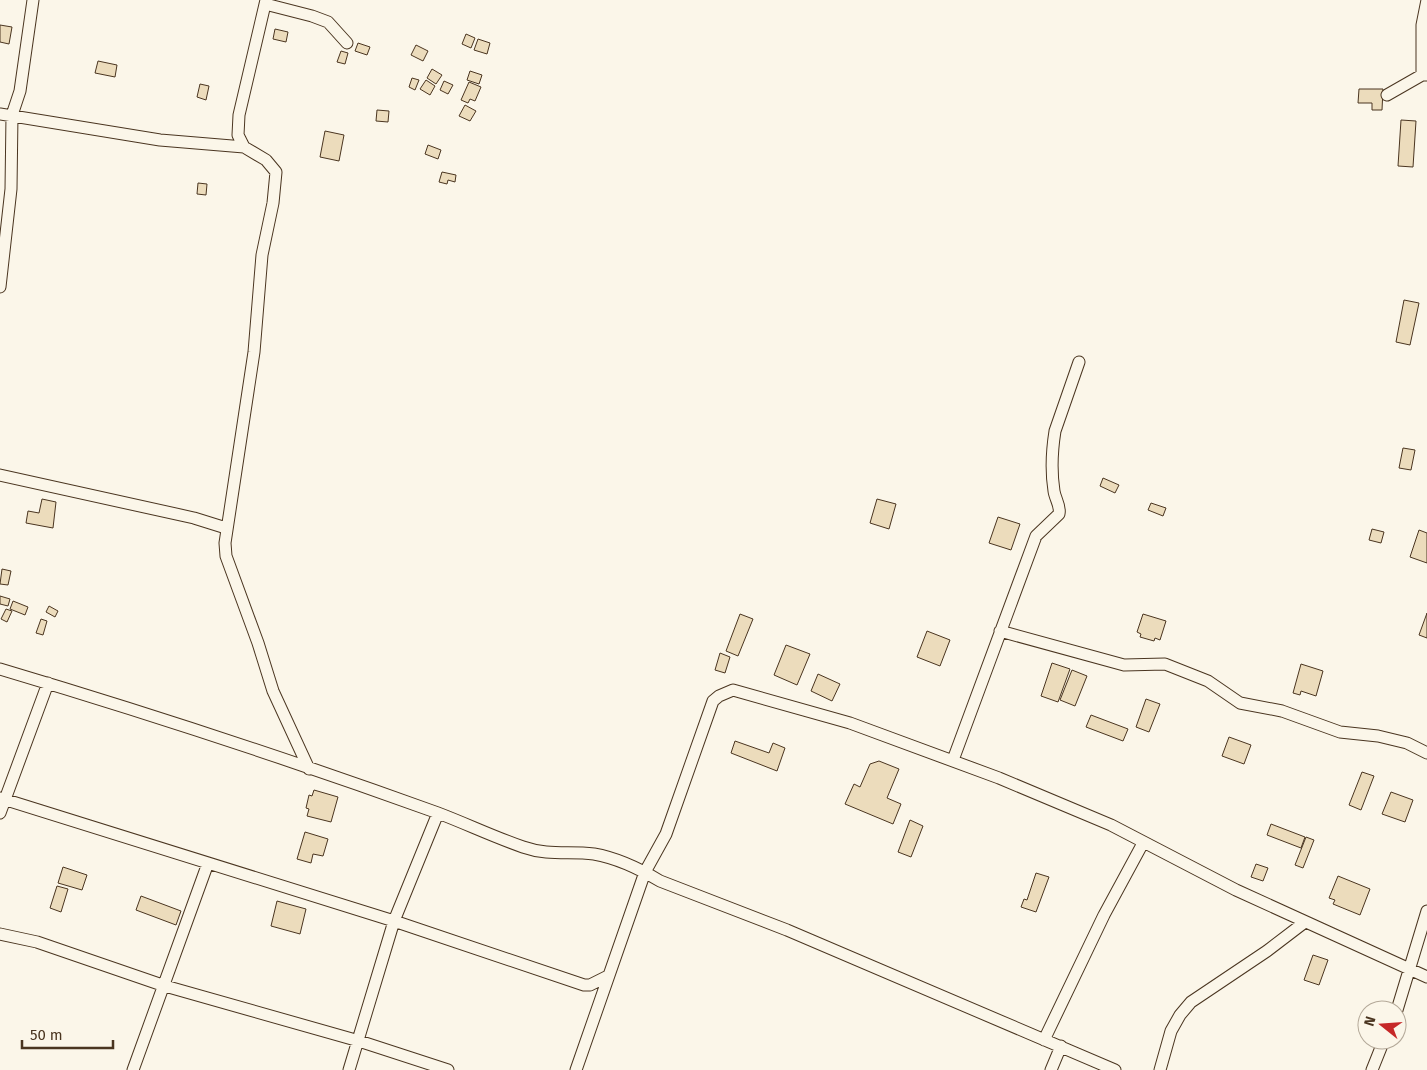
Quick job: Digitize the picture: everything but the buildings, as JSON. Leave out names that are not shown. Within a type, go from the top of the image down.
[{"type":"street","points":[[0,287],[3,246],[11,189],[12,115],[20,91],[33,0]]},
{"type":"street","points":[[1387,95],[1425,75],[1422,25],[1427,0]]},
{"type":"street","points":[[244,147],[238,135],[239,115],[266,2],[328,22],[347,43]]},
{"type":"street","points":[[0,114],[160,140],[244,147],[266,160],[276,172],[274,203],[262,256],[254,352],[226,528],[226,556],[258,643],[273,691],[309,769]]},
{"type":"street","points":[[953,760],[1036,536],[1059,514],[1060,509],[1053,490],[1054,431],[1078,362]]},
{"type":"street","points":[[0,475],[194,518],[226,528]]},
{"type":"street","points":[[1000,631],[1124,665],[1165,664],[1208,682],[1240,703],[1282,712],[1340,732],[1378,736],[1407,743],[1427,754]]},
{"type":"street","points":[[0,669],[143,712],[438,813],[523,847],[550,854],[594,854],[645,872],[660,881],[787,930],[1115,1070]]},
{"type":"street","points":[[0,813],[2,799],[48,683]]},
{"type":"street","points":[[576,1070],[645,872],[666,834],[712,701],[724,693],[733,690],[850,722],[953,760],[1111,825],[1305,922],[1407,970],[1427,977]]},
{"type":"street","points":[[2,799],[394,921],[584,985],[590,985],[608,976]]},
{"type":"street","points":[[349,1070],[394,921],[438,813]]},
{"type":"street","points":[[1044,1040],[1104,915],[1144,843]]},
{"type":"street","points":[[133,1070],[208,863]]},
{"type":"street","points":[[1400,1000],[1407,970],[1427,911]]},
{"type":"street","points":[[1160,1070],[1172,1031],[1180,1015],[1191,1002],[1267,951],[1305,922]]},
{"type":"street","points":[[0,934],[37,942],[165,986],[359,1041],[448,1070]]},
{"type":"street","points":[[1051,1070],[1061,1046]]},
{"type":"street","points":[[1372,1070],[1380,1050]]}]
